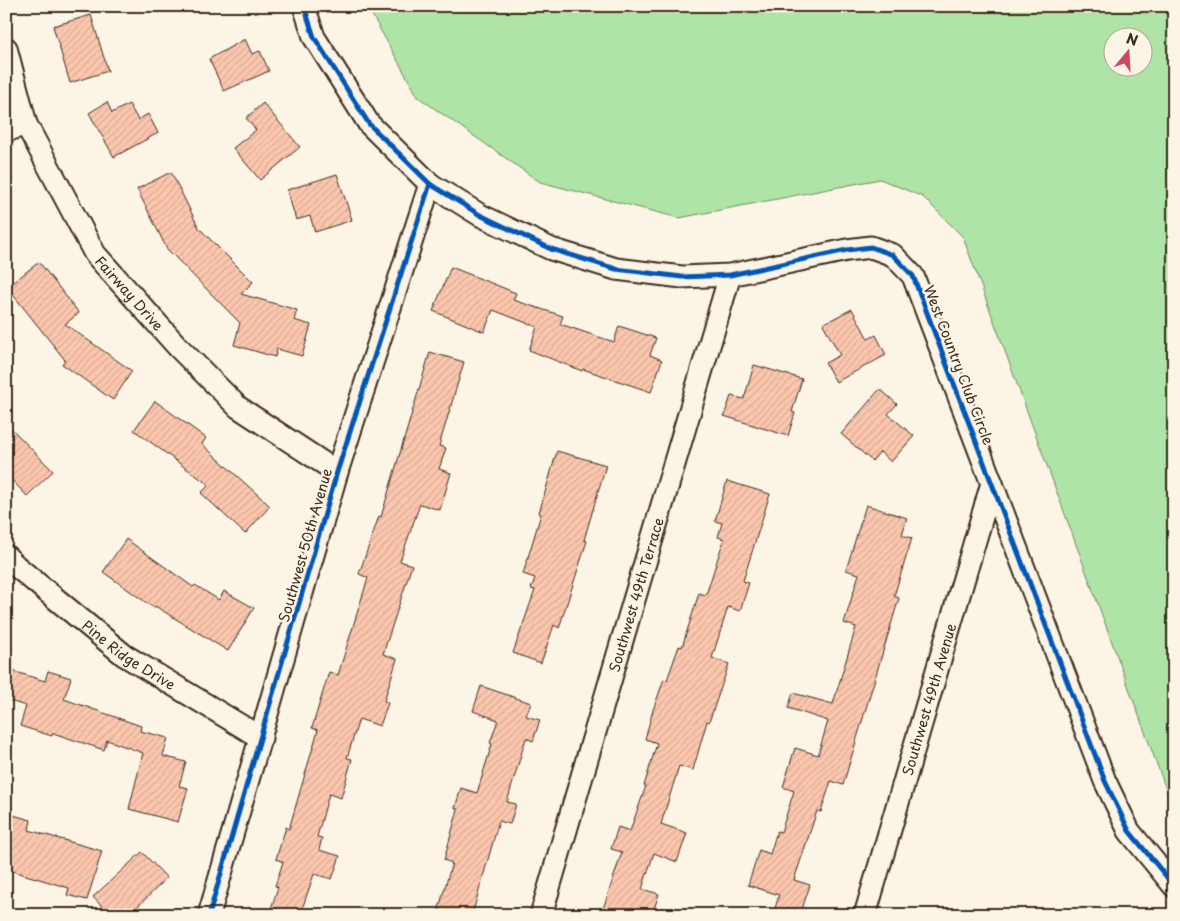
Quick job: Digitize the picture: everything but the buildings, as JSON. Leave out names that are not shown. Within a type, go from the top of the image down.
[{"type":"street","name":"West Country Club Circle","points":[[304,6],[314,37],[369,124],[430,184],[480,216],[550,249],[616,268],[682,277],[730,276],[847,250],[871,247],[893,255],[913,276],[1105,781],[1129,831],[1174,886]]},
{"type":"street","name":"Fairway Drive","points":[[6,48],[16,127],[95,254],[172,340],[238,407],[337,472]]},
{"type":"street","name":"Southwest 50th Avenue","points":[[209,915],[337,472],[430,184]]},
{"type":"street","name":"Southwest 49th Terrace","points":[[541,915],[730,276]]},
{"type":"street","name":"Southwest 49th Avenue","points":[[865,915],[992,483]]},
{"type":"street","name":"Pine Ridge Drive","points":[[9,565],[124,655],[261,738]]},
{"type":"green space","points":[[367,6],[1174,6],[1174,803],[1170,800],[963,237],[923,197],[880,179],[679,218],[540,182],[418,97]]},
{"type":"cycle path","points":[[304,6],[314,37],[369,124],[430,184],[480,215],[551,249],[616,269],[682,277],[730,275],[847,250],[871,247],[893,255],[913,276],[1105,781],[1129,831],[1174,886]]},
{"type":"cycle path","points":[[209,915],[337,472],[430,184]]}]
